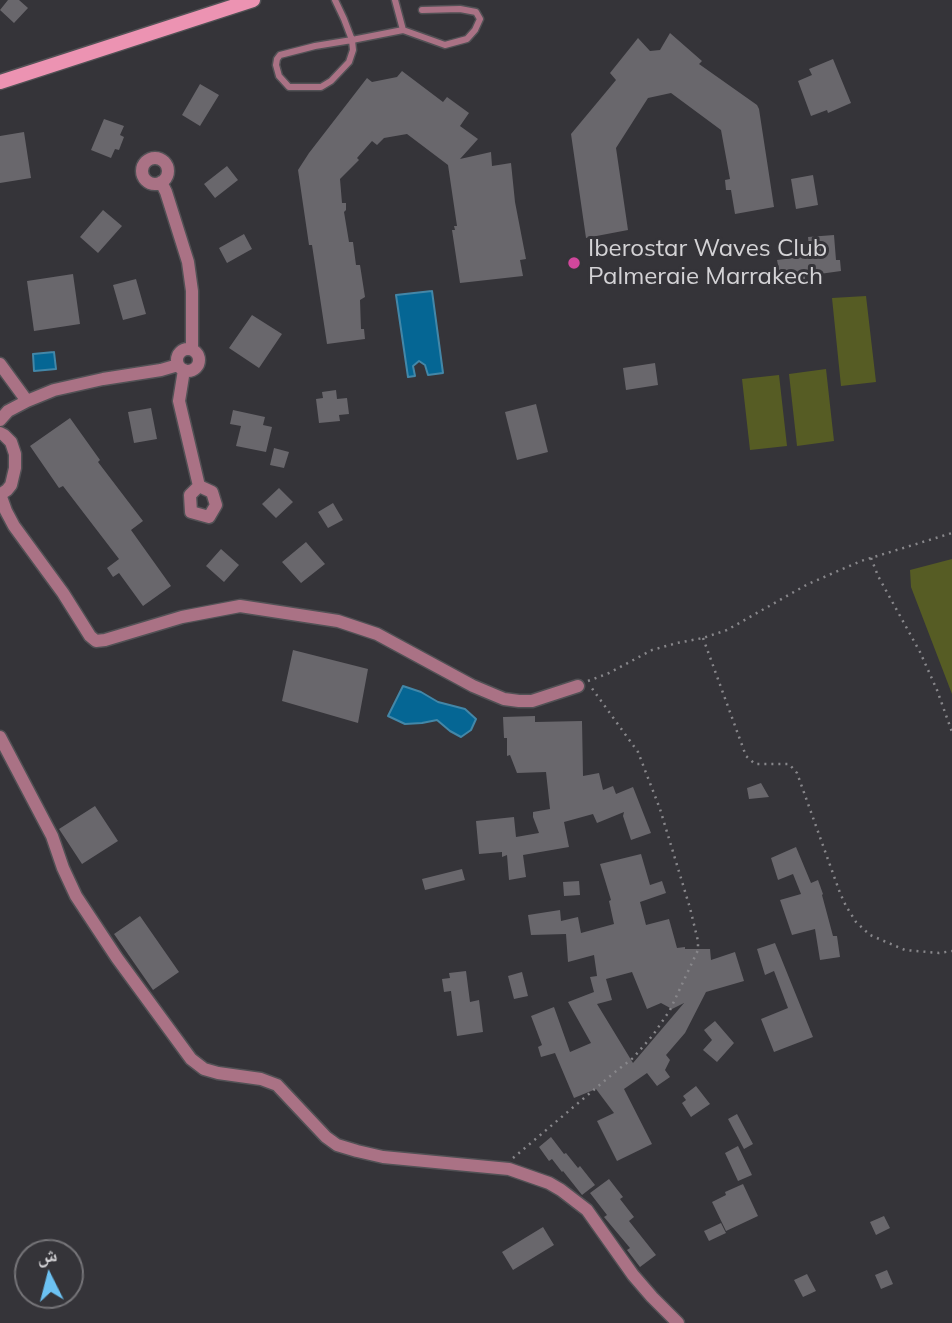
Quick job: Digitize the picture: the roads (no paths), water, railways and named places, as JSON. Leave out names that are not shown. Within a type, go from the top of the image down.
[{"type":"street","points":[[0,82],[253,0]]},
{"type":"street","points":[[161,182],[188,262],[192,291],[192,349]]},
{"type":"street","points":[[0,420],[8,411],[54,390],[161,370],[181,368],[193,370],[199,363],[198,355],[192,349],[187,348],[177,356],[181,368],[179,401],[199,486]]},
{"type":"street","points":[[0,364],[27,401]]},
{"type":"street","points":[[0,433],[10,442],[15,454],[11,485],[1,494],[6,511],[96,641],[182,617],[240,606],[338,621],[377,634],[472,686],[504,699],[532,701],[579,686]]},
{"type":"street","points":[[0,737],[52,836],[76,896],[117,958],[191,1059],[204,1069],[261,1079],[277,1086],[326,1137],[337,1145],[357,1152],[509,1169],[550,1184],[587,1210],[633,1275],[678,1323]]},
{"type":"lane","points":[[335,0],[352,40],[353,50],[349,62],[331,81],[321,86],[289,87],[279,76],[276,65],[280,55],[315,46],[352,40],[403,30],[445,45],[467,39],[480,19],[476,12],[460,9],[422,10]]},
{"type":"lane","points":[[395,0],[403,30]]},
{"type":"water","points":[[432,291],[443,373],[428,375],[425,365],[419,361],[413,366],[415,376],[408,377],[396,295]]},
{"type":"water","points":[[54,352],[56,369],[34,371],[33,354]]},
{"type":"water","points":[[403,686],[438,702],[465,709],[476,719],[471,730],[461,737],[437,720],[405,724],[388,716]]},
{"type":"place","name":"Iberostar Waves Club Palmeraie Marrakech","points":[[574,263]]}]
